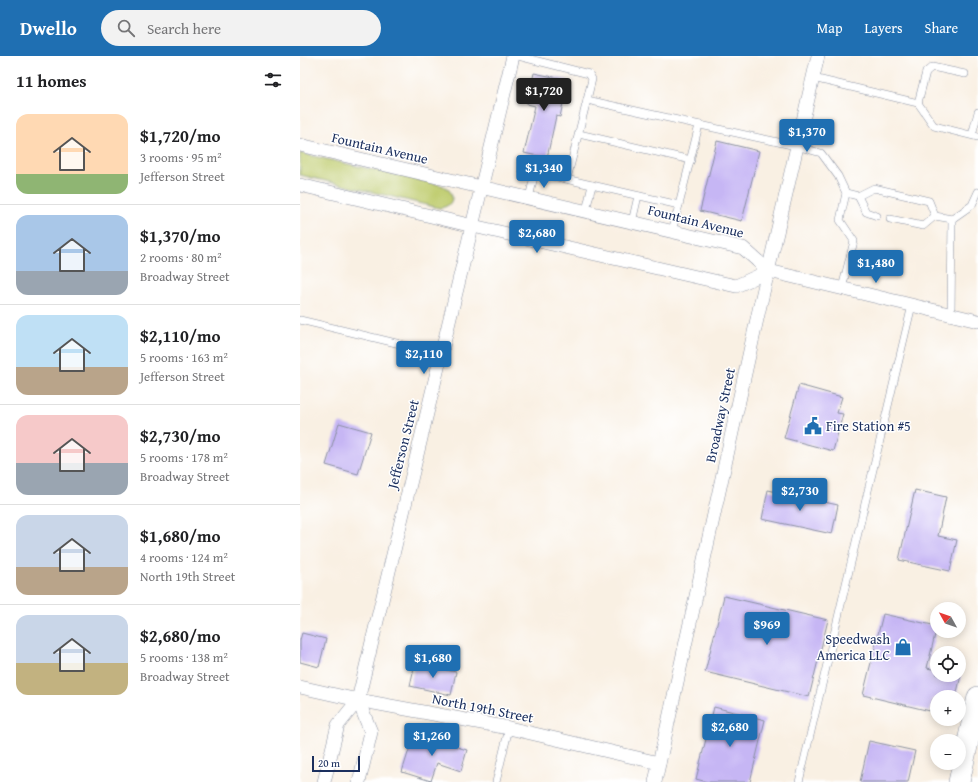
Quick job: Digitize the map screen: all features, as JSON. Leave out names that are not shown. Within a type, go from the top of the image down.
[{"type":"main road","points":[[959,782],[978,697]]},
{"type":"street","name":"Jefferson Street","points":[[324,782],[338,725],[358,700],[513,56]]},
{"type":"street","name":"Broadway Street","points":[[655,782],[796,146],[818,56]]},
{"type":"street","name":"Fountain Avenue","points":[[300,145],[743,248],[769,270]]},
{"type":"street","points":[[300,185],[736,286],[769,270],[978,321]]},
{"type":"street","name":"North 19th Street","points":[[300,687],[358,700],[509,728],[659,763]]},
{"type":"street","points":[[358,700],[371,732],[359,782]]},
{"type":"lane","points":[[518,56],[590,74],[592,79],[567,179]]},
{"type":"lane","points":[[918,103],[926,72],[932,67],[965,74]]},
{"type":"lane","points":[[813,78],[918,103],[934,126],[975,136],[978,112]]},
{"type":"lane","points":[[587,100],[796,146],[821,153],[838,176],[846,193],[840,220],[854,241],[842,288]]},
{"type":"lane","points":[[672,231],[700,125]]},
{"type":"lane","points":[[579,134],[691,160]]},
{"type":"lane","points":[[522,169],[679,205]]},
{"type":"lane","points":[[530,198],[535,172]]},
{"type":"lane","points":[[586,211],[592,184]]},
{"type":"lane","points":[[846,193],[858,196],[874,188],[922,200],[929,202],[935,216]]},
{"type":"lane","points":[[890,219],[923,226],[935,216],[952,219],[975,206],[978,192]]},
{"type":"lane","points":[[632,222],[638,196]]},
{"type":"lane","points":[[858,196],[866,212],[877,216]]},
{"type":"lane","points":[[951,315],[952,219]]},
{"type":"lane","points":[[799,782],[912,305]]},
{"type":"lane","points":[[300,320],[442,354]]},
{"type":"lane","points":[[496,782],[509,728]]},
{"type":"green space","points":[[300,153],[441,185],[446,187],[451,194],[451,202],[445,207],[439,208],[300,175]]},
{"type":"building","points":[[534,73],[568,80],[560,117],[556,116],[547,158],[524,153],[535,106],[527,104]]},
{"type":"building","points":[[717,141],[759,151],[742,221],[700,211]]},
{"type":"building","name":"Fire Station #5","points":[[799,385],[842,397],[837,413],[843,414],[833,451],[784,438]]},
{"type":"building","points":[[339,423],[371,432],[358,474],[326,465]]},
{"type":"building","points":[[768,490],[838,505],[832,534],[762,519]]},
{"type":"building","points":[[915,490],[946,497],[938,536],[957,540],[950,571],[899,560]]},
{"type":"building","points":[[724,596],[828,620],[809,697],[705,672]]},
{"type":"building","name":"Speedwash America LLC","points":[[883,614],[930,624],[930,638],[934,638],[932,646],[930,646],[930,655],[927,668],[930,669],[930,682],[959,682],[958,690],[930,690],[930,711],[863,695]]},
{"type":"building","points":[[302,633],[326,639],[319,667],[300,662],[300,640]]},
{"type":"building","points":[[415,663],[456,672],[451,695],[410,686]]},
{"type":"building","points":[[714,707],[765,720],[750,782],[707,782],[696,779]]},
{"type":"building","points":[[414,734],[467,750],[461,771],[437,763],[431,781],[402,772]]},
{"type":"building","points":[[869,741],[915,751],[908,782],[860,782]]},
{"type":"place","name":"Fire Station #5","points":[[813,426]]},
{"type":"place","name":"Speedwash America LLC","points":[[903,647]]}]
